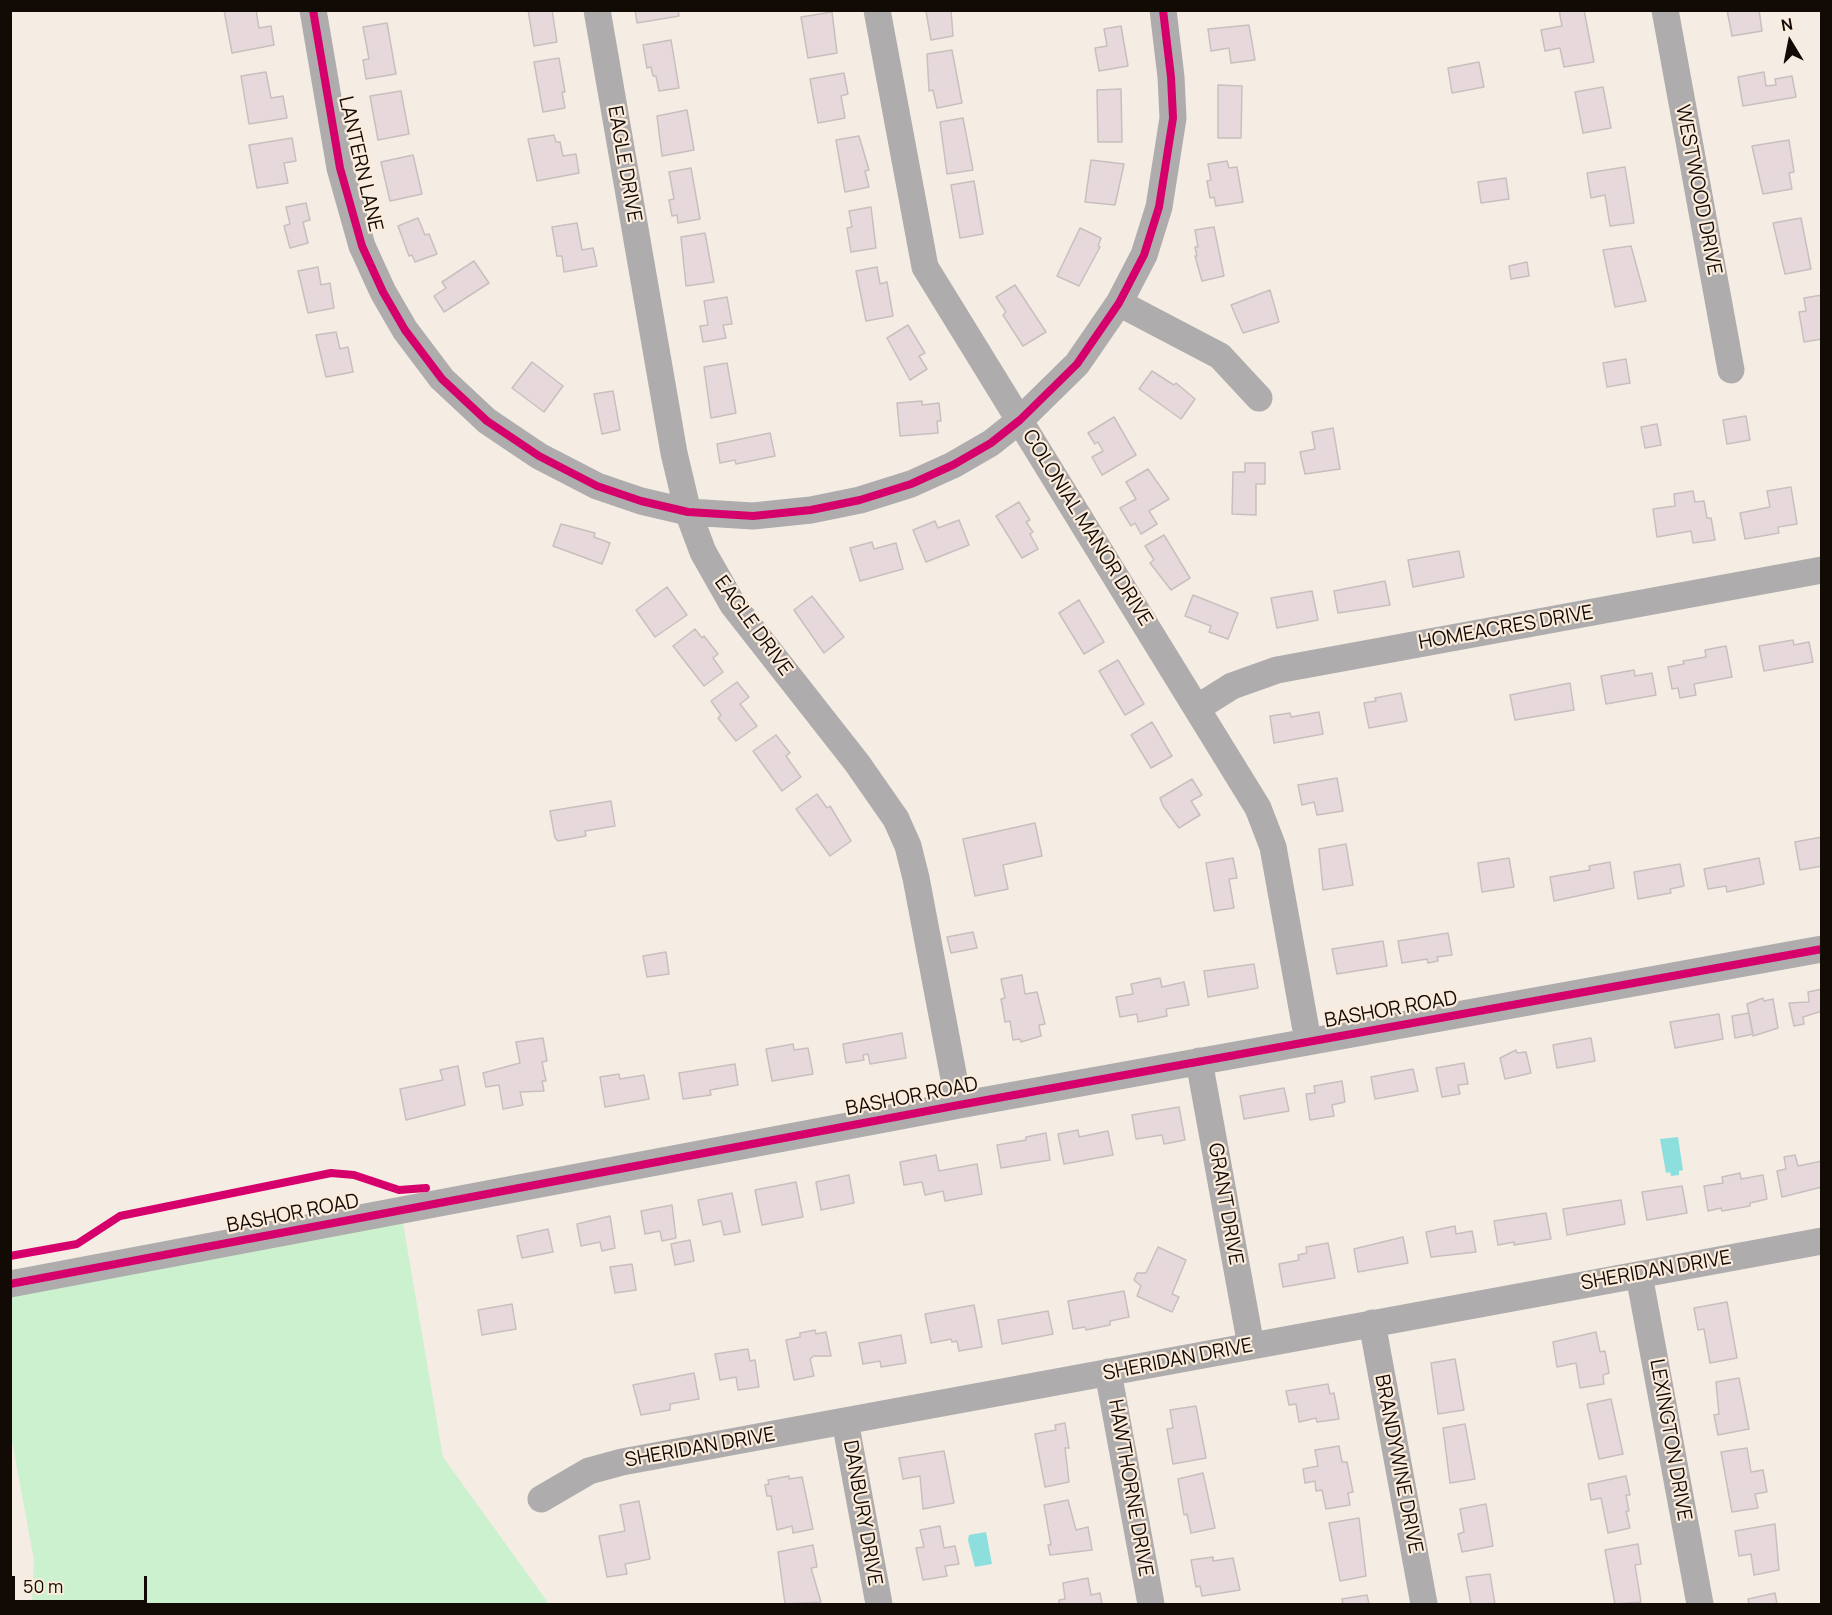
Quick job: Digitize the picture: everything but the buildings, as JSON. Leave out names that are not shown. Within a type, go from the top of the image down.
[{"type":"street","name":"LANTERN LANE","points":[[313,10],[340,168],[362,246],[382,292],[405,330],[450,386],[487,421],[539,456],[597,486],[641,501],[688,512],[753,516],[811,510],[860,500],[911,484],[953,465],[991,443],[1020,420],[1077,364],[1119,303],[1143,255],[1159,207],[1173,118],[1172,77],[1163,10]]},
{"type":"street","name":"EAGLE DRIVE","points":[[597,10],[674,453],[688,512],[703,552],[733,605],[863,771],[897,819],[908,846],[916,878],[959,1105]]},
{"type":"street","name":"COLONIAL MANOR DRIVE","points":[[878,10],[925,267],[1197,708],[1267,826],[1277,868],[1308,1041]]},
{"type":"street","name":"WESTWOOD DRIVE","points":[[1665,10],[1731,370]]},
{"type":"street","points":[[1119,303],[1220,356],[1259,398]]},
{"type":"street","name":"HOMEACRES DRIVE","points":[[1197,708],[1232,687],[1277,670],[1821,570]]},
{"type":"street","name":"BASHOR ROAD","points":[[10,1284],[959,1105],[1821,948]]},
{"type":"street","name":"GRANT DRIVE","points":[[1199,1061],[1251,1346]]},
{"type":"street","name":"SHERIDAN DRIVE","points":[[542,1499],[589,1471],[622,1462],[1821,1241]]},
{"type":"street","name":"LEXINGTON DRIVE","points":[[1640,1275],[1700,1605]]},
{"type":"street","name":"BRANDYWINE DRIVE","points":[[1372,1323],[1424,1605]]},
{"type":"street","name":"HAWTHORNE DRIVE","points":[[1108,1372],[1151,1605]]},
{"type":"street","name":"DANBURY DRIVE","points":[[845,1421],[879,1605]]},
{"type":"green space","points":[[403,1223],[443,1457],[549,1604],[32,1604],[34,1560],[11,1436],[10,1294]]},
{"type":"water","points":[[1678,1137],[1683,1170],[1679,1171],[1679,1175],[1671,1176],[1670,1172],[1666,1173],[1660,1139]]},
{"type":"water","points":[[986,1532],[992,1564],[975,1567],[968,1540],[969,1535]]},
{"type":"cycle path","points":[[313,10],[340,168],[362,246],[383,292],[405,330],[442,379],[487,421],[539,456],[597,486],[641,501],[688,512],[753,516],[811,510],[860,500],[911,484],[953,465],[991,443],[1020,420],[1077,364],[1119,303],[1144,255],[1159,207],[1173,118],[1163,10]]},
{"type":"cycle path","points":[[10,1284],[959,1105],[1822,949]]},
{"type":"cycle path","points":[[10,1256],[77,1244],[120,1216],[331,1173],[354,1175],[399,1190],[426,1188]]}]
